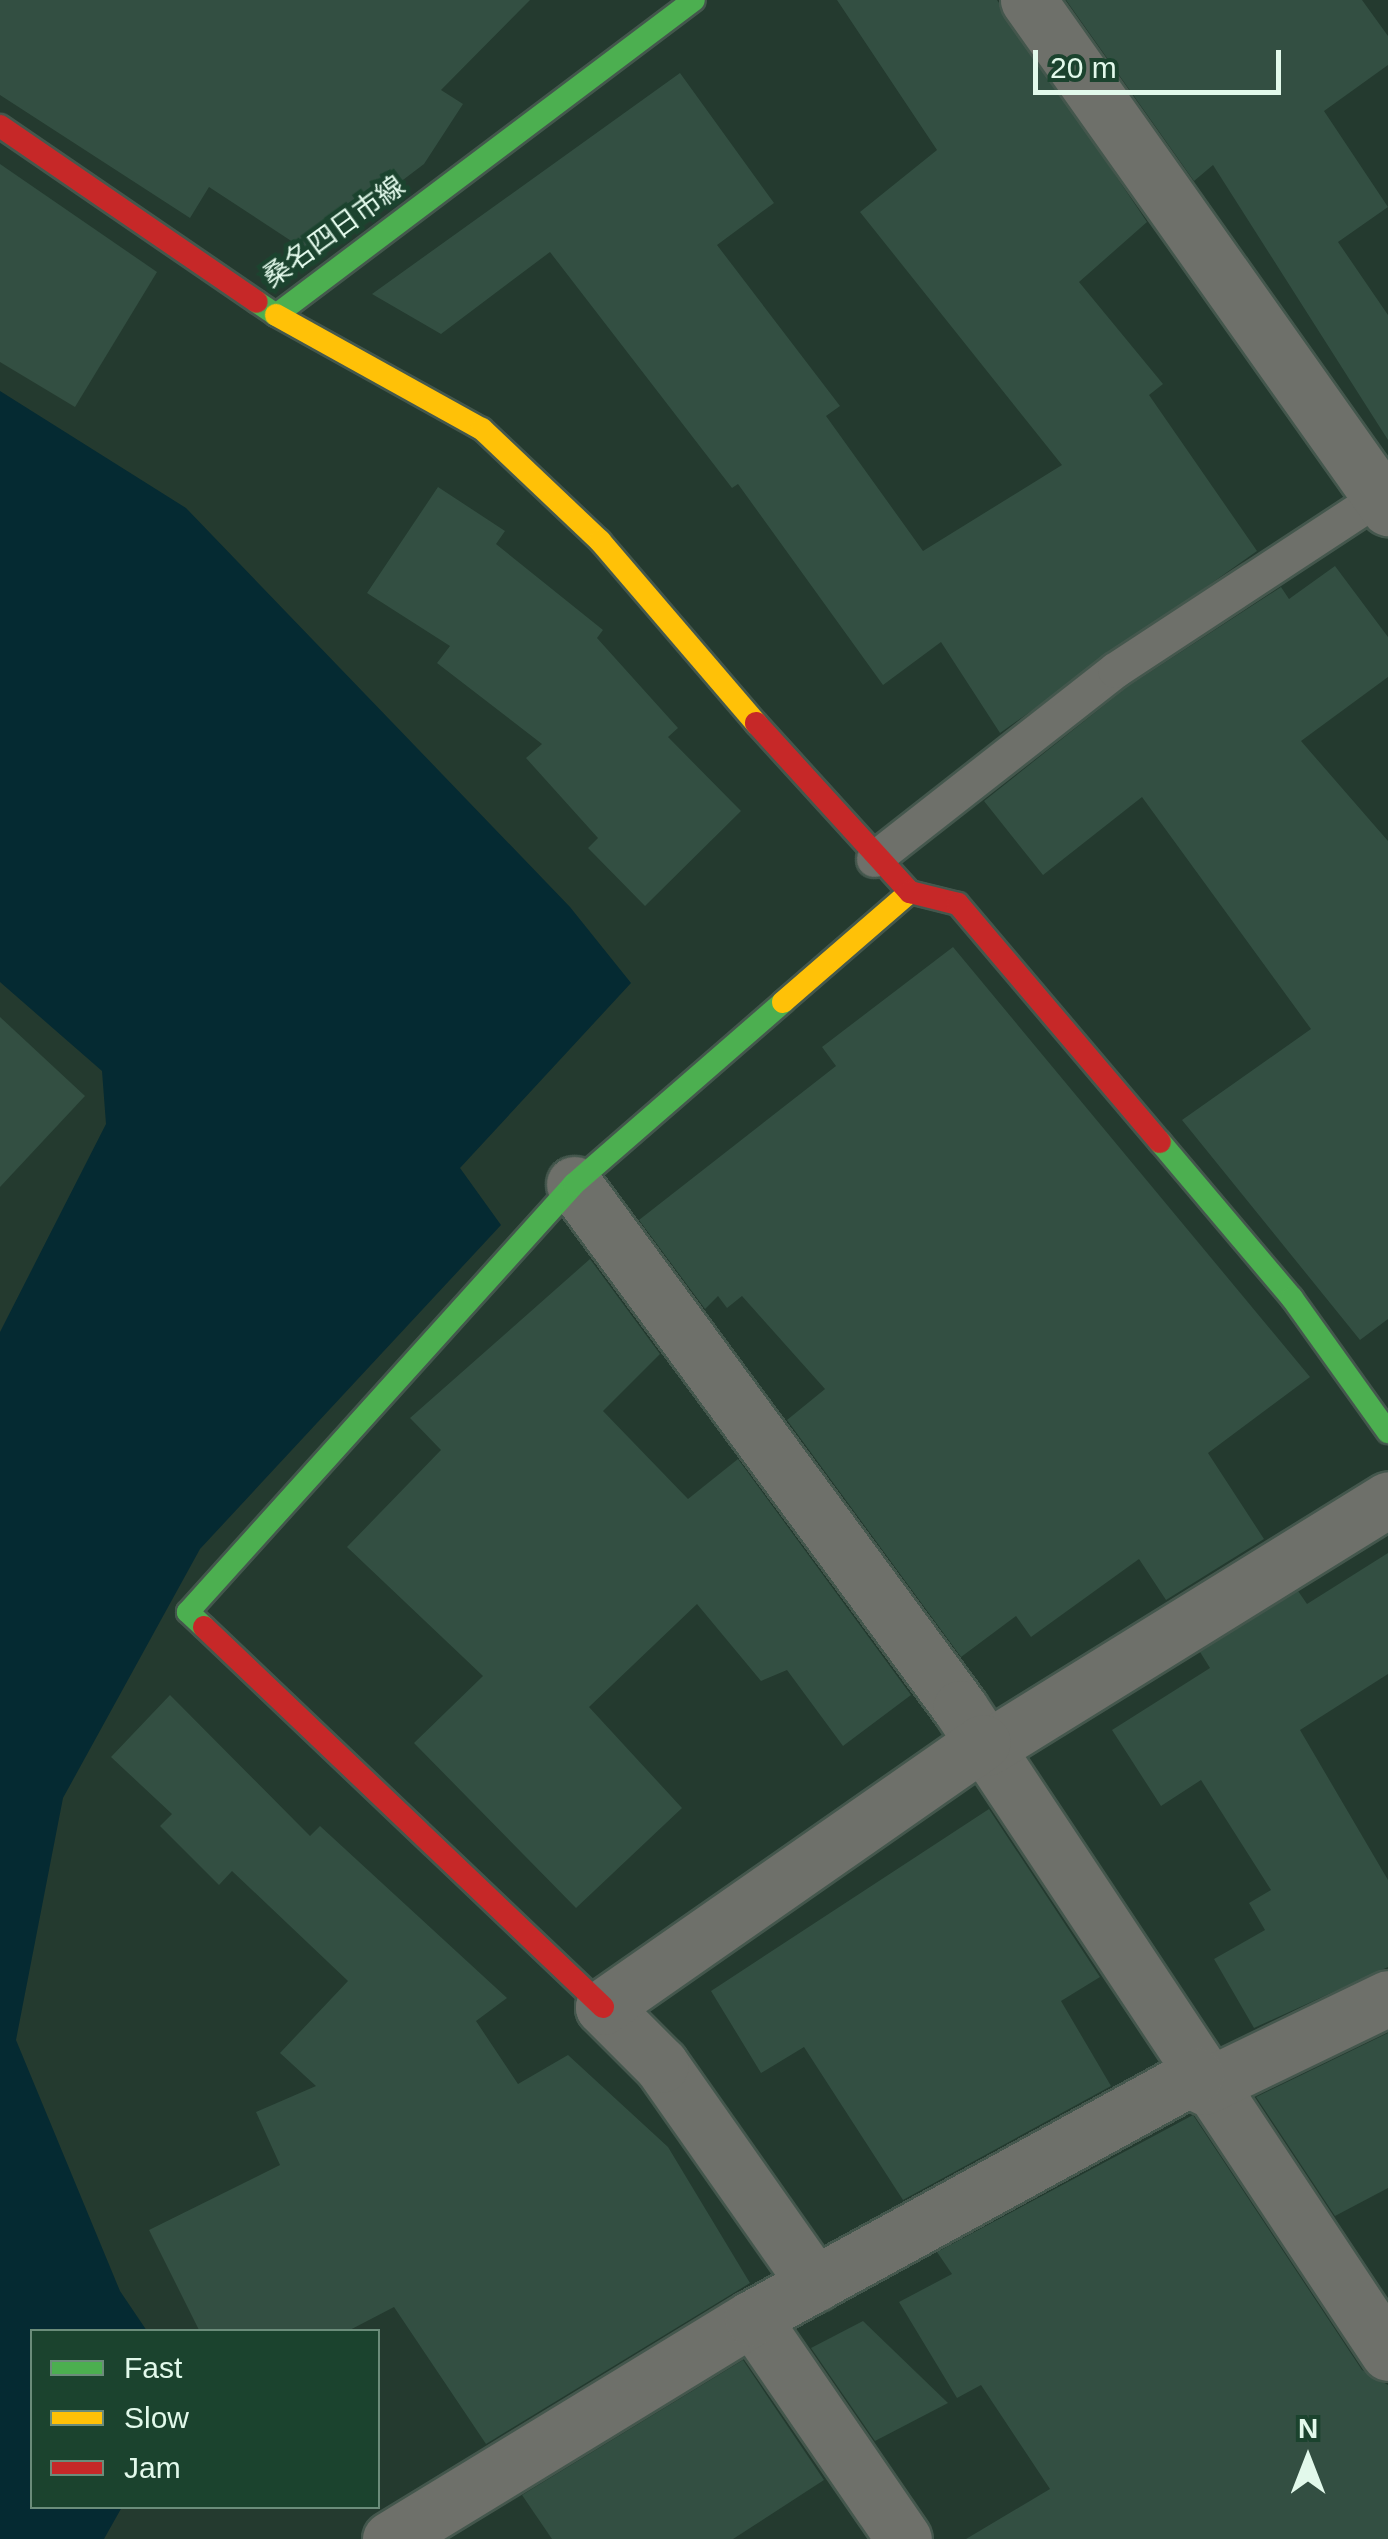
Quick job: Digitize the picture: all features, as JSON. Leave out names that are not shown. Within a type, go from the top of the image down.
[{"type":"street","name":"桑名四日市線","points":[[0,126],[276,315],[694,0]]},
{"type":"street","points":[[1028,0],[1385,499]]},
{"type":"street","points":[[276,315],[482,429],[600,541],[874,859],[910,892],[958,904],[1292,1298],[1388,1432]]},
{"type":"street","points":[[815,2284],[661,2065],[188,1612],[574,1184],[910,892]]},
{"type":"street","points":[[574,1184],[985,1745],[1200,2081],[1388,2353]]},
{"type":"street","points":[[603,2007],[985,1745],[1388,1499]]},
{"type":"street","points":[[390,2539],[752,2318],[1200,2081],[1388,1998]]},
{"type":"street","points":[[752,2318],[904,2539]]},
{"type":"lane","points":[[874,859],[1115,670],[1385,499]]},
{"type":"water","points":[[0,391],[186,508],[570,907],[631,983],[460,1168],[501,1225],[200,1549],[63,1798],[16,2040],[120,2291],[146,2329],[30,2329],[30,2509],[121,2509],[104,2539],[0,2539],[0,1332],[106,1124],[102,1071],[0,982]]},
{"type":"building","points":[[0,0],[530,0],[441,90],[463,104],[424,164],[308,252],[209,187],[190,218],[0,95]]},
{"type":"building","points":[[837,0],[997,0],[1147,222],[1079,282],[1163,384],[1149,395],[1257,551],[1000,733],[941,642],[883,685],[738,484],[732,488],[550,252],[441,334],[372,294],[680,73],[774,203],[717,245],[840,406],[826,416],[923,551],[1062,465],[860,212],[937,150]]},
{"type":"building","points":[[1066,0],[1362,0],[1388,36],[1388,65],[1324,111],[1388,207],[1338,242],[1388,315],[1388,440],[1213,165],[1194,181]]},
{"type":"building","points":[[0,164],[157,272],[75,407],[0,362]]},
{"type":"building","points":[[438,487],[505,531],[496,544],[603,630],[597,638],[678,728],[668,737],[741,811],[645,906],[588,848],[598,838],[526,758],[542,744],[437,663],[450,646],[367,593]]},
{"type":"building","points":[[1335,566],[1388,637],[1388,677],[1301,741],[1388,841],[1388,1319],[1360,1340],[1182,1120],[1311,1029],[1142,797],[1043,875],[984,801],[1127,687],[1281,587],[1289,599]]},
{"type":"building","points":[[953,947],[1310,1377],[1208,1453],[1264,1539],[1166,1600],[1139,1559],[1031,1637],[1016,1616],[961,1657],[787,1420],[825,1389],[742,1296],[727,1308],[718,1296],[705,1309],[639,1220],[836,1066],[822,1047]]},
{"type":"building","points":[[0,1017],[85,1096],[0,1187]]},
{"type":"building","points":[[590,1259],[660,1354],[603,1411],[688,1499],[738,1459],[911,1695],[843,1746],[787,1670],[761,1681],[697,1604],[589,1707],[682,1808],[576,1908],[414,1743],[483,1676],[347,1547],[441,1450],[410,1418]]},
{"type":"building","points":[[1388,1553],[1388,1674],[1300,1730],[1388,1880],[1388,1967],[1254,2028],[1214,1959],[1265,1930],[1249,1903],[1271,1890],[1201,1780],[1161,1806],[1112,1730],[1210,1668],[1200,1652],[1298,1591],[1307,1604]]},
{"type":"building","points":[[170,1695],[310,1836],[320,1826],[507,1998],[476,2021],[518,2084],[568,2055],[668,2147],[750,2283],[486,2444],[394,2307],[352,2329],[198,2329],[149,2230],[280,2165],[256,2112],[316,2086],[280,2053],[348,1981],[232,1871],[219,1885],[160,1826],[172,1814],[111,1757]]},
{"type":"building","points":[[989,1809],[1100,1977],[1061,2001],[1111,2086],[903,2200],[804,2047],[761,2073],[711,1991]]},
{"type":"building","points":[[1388,2033],[1388,2188],[1335,2216],[1256,2097]]},
{"type":"building","points":[[1193,2115],[1362,2370],[1388,2385],[1388,2539],[966,2539],[1050,2489],[981,2385],[957,2398],[899,2302],[952,2274],[937,2252]]},
{"type":"building","points":[[863,2321],[948,2403],[875,2441],[811,2348]]},
{"type":"building","points":[[743,2360],[824,2480],[733,2539],[552,2539],[522,2495]]},
{"type":"traffic: fast","points":[[257,302],[276,315],[694,0]]},
{"type":"traffic: fast","points":[[204,1627],[188,1612],[574,1184],[783,1002]]},
{"type":"traffic: fast","points":[[1160,1142],[1292,1298],[1388,1432]]},
{"type":"traffic: slow","points":[[276,315],[482,429],[600,541],[756,723]]},
{"type":"traffic: slow","points":[[783,1002],[910,892]]},
{"type":"traffic: jam","points":[[0,126],[257,302]]},
{"type":"traffic: jam","points":[[756,723],[910,892],[958,904],[1160,1142]]},
{"type":"traffic: jam","points":[[204,1627],[603,2007]]}]
